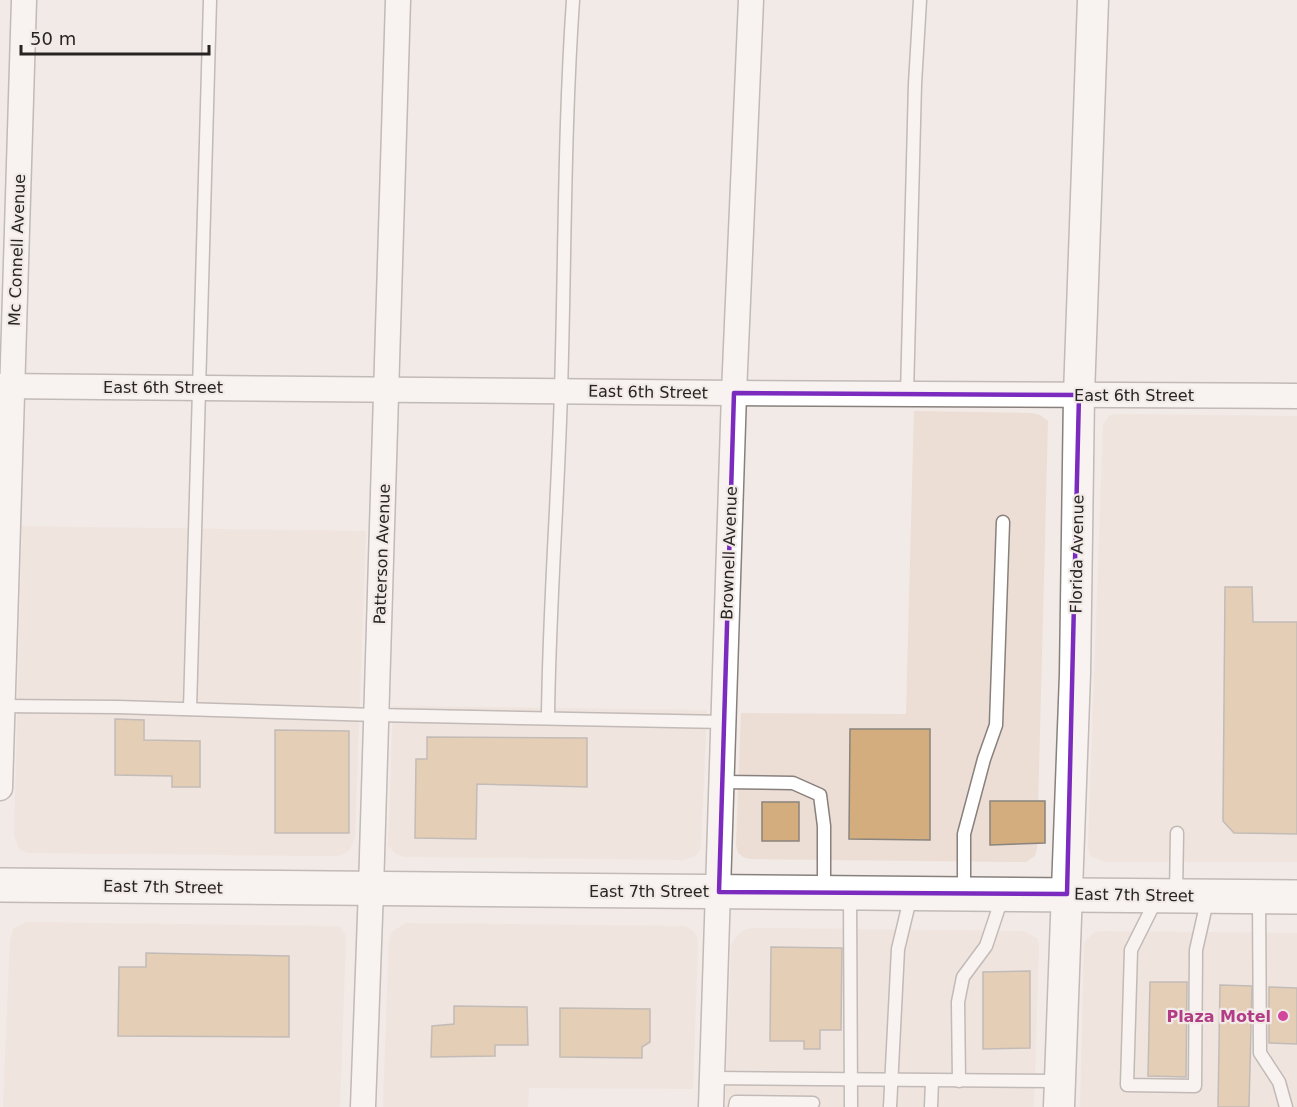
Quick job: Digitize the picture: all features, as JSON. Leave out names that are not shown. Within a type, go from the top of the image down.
[{"type":"main road","name":"East 7th Street","points":[[0,885],[1297,897]]},
{"type":"street","name":"Mc Connell Avenue","points":[[0,788],[7,386],[24,0]]},
{"type":"street","name":"Patterson Avenue","points":[[363,1107],[398,0]]},
{"type":"street","name":"Brownell Avenue","points":[[711,1107],[734,393],[751,0]]},
{"type":"street","name":"Florida Avenue","points":[[1060,1094],[1075,675],[1079,395],[1093,0]]},
{"type":"street","name":"East 6th Street","points":[[7,386],[1297,396]]},
{"type":"lane","points":[[190,709],[210,0]]},
{"type":"lane","points":[[548,718],[561,392],[568,86],[573,0]]},
{"type":"lane","points":[[907,394],[915,84],[920,0]]},
{"type":"lane","points":[[964,894],[964,834],[984,759],[996,725],[1004,522]]},
{"type":"lane","points":[[1,706],[724,722]]},
{"type":"lane","points":[[722,782],[793,783],[820,795],[837,893],[852,1080],[851,1107]]},
{"type":"lane","points":[[1177,833],[1168,895],[1131,950],[1127,1085],[1195,1086],[1196,950],[1209,896]]},
{"type":"lane","points":[[890,1107],[898,949],[911,894]]},
{"type":"lane","points":[[959,1081],[958,1002],[963,977],[986,946],[1004,894]]},
{"type":"lane","points":[[1259,897],[1260,1053],[1279,1082],[1286,1107]]},
{"type":"lane","points":[[712,1078],[959,1081],[1060,1094]]},
{"type":"lane","points":[[735,1107],[735,1102],[813,1105],[815,1080]]},
{"type":"lane","points":[[931,1107],[932,1081]]},
{"type":"highlighted area","points":[[734,393],[1079,395],[1067,894],[719,892]]},
{"type":"shaded area","points":[[914,411],[1031,413],[1040,415],[1048,421],[1035,856],[1026,862],[750,859],[743,857],[738,853],[736,845],[741,713],[906,714]]},
{"type":"shaded area","points":[[1115,414],[1297,416],[1297,862],[1105,862],[1092,857],[1089,852],[1103,425],[1109,416]]},
{"type":"shaded area","points":[[22,526],[366,531],[355,838],[349,851],[339,856],[28,853],[20,850],[14,836]]},
{"type":"shaded area","points":[[393,706],[707,710],[699,852],[694,857],[684,860],[404,857],[396,854],[388,845]]},
{"type":"shaded area","points":[[27,922],[341,927],[346,937],[340,1107],[3,1107],[10,940],[14,928]]},
{"type":"shaded area","points":[[406,923],[684,926],[692,930],[697,936],[698,947],[693,1089],[529,1088],[528,1107],[383,1107],[389,939],[393,931]]},
{"type":"shaded area","points":[[746,929],[1023,931],[1037,938],[1039,945],[1034,1107],[725,1107],[731,946],[740,933]]},
{"type":"shaded area","points":[[1095,932],[1297,933],[1297,1107],[1080,1107],[1084,942]]},
{"type":"building","points":[[1225,587],[1252,587],[1253,622],[1297,622],[1297,834],[1234,833],[1223,821]]},
{"type":"building","points":[[115,719],[144,720],[144,740],[200,741],[200,787],[172,787],[172,776],[115,775]]},
{"type":"building","points":[[850,729],[930,729],[930,840],[849,839]]},
{"type":"building","points":[[275,730],[349,731],[349,833],[275,833]]},
{"type":"building","points":[[427,737],[587,738],[587,787],[477,784],[476,839],[415,838],[416,759],[427,759]]},
{"type":"building","points":[[990,801],[1045,801],[1045,843],[990,845]]},
{"type":"building","points":[[762,802],[799,802],[799,841],[762,841]]},
{"type":"building","points":[[771,947],[842,948],[841,1030],[820,1030],[820,1049],[804,1049],[804,1041],[770,1041]]},
{"type":"building","points":[[146,953],[289,956],[289,1037],[118,1036],[119,967],[146,967]]},
{"type":"building","points":[[1030,971],[1030,1048],[983,1049],[983,972]]},
{"type":"building","points":[[1150,982],[1187,982],[1186,1077],[1148,1076]]},
{"type":"building","points":[[1220,985],[1252,986],[1249,1107],[1218,1107]]},
{"type":"building","name":"Plaza Motel","points":[[1269,987],[1297,988],[1297,1044],[1269,1043]]},
{"type":"building","points":[[454,1006],[527,1007],[528,1045],[495,1045],[495,1056],[431,1057],[432,1026],[454,1024]]},
{"type":"building","points":[[560,1008],[650,1009],[650,1042],[642,1047],[642,1058],[560,1057]]},
{"type":"place","name":"Plaza Motel","points":[[1283,1016]]}]
